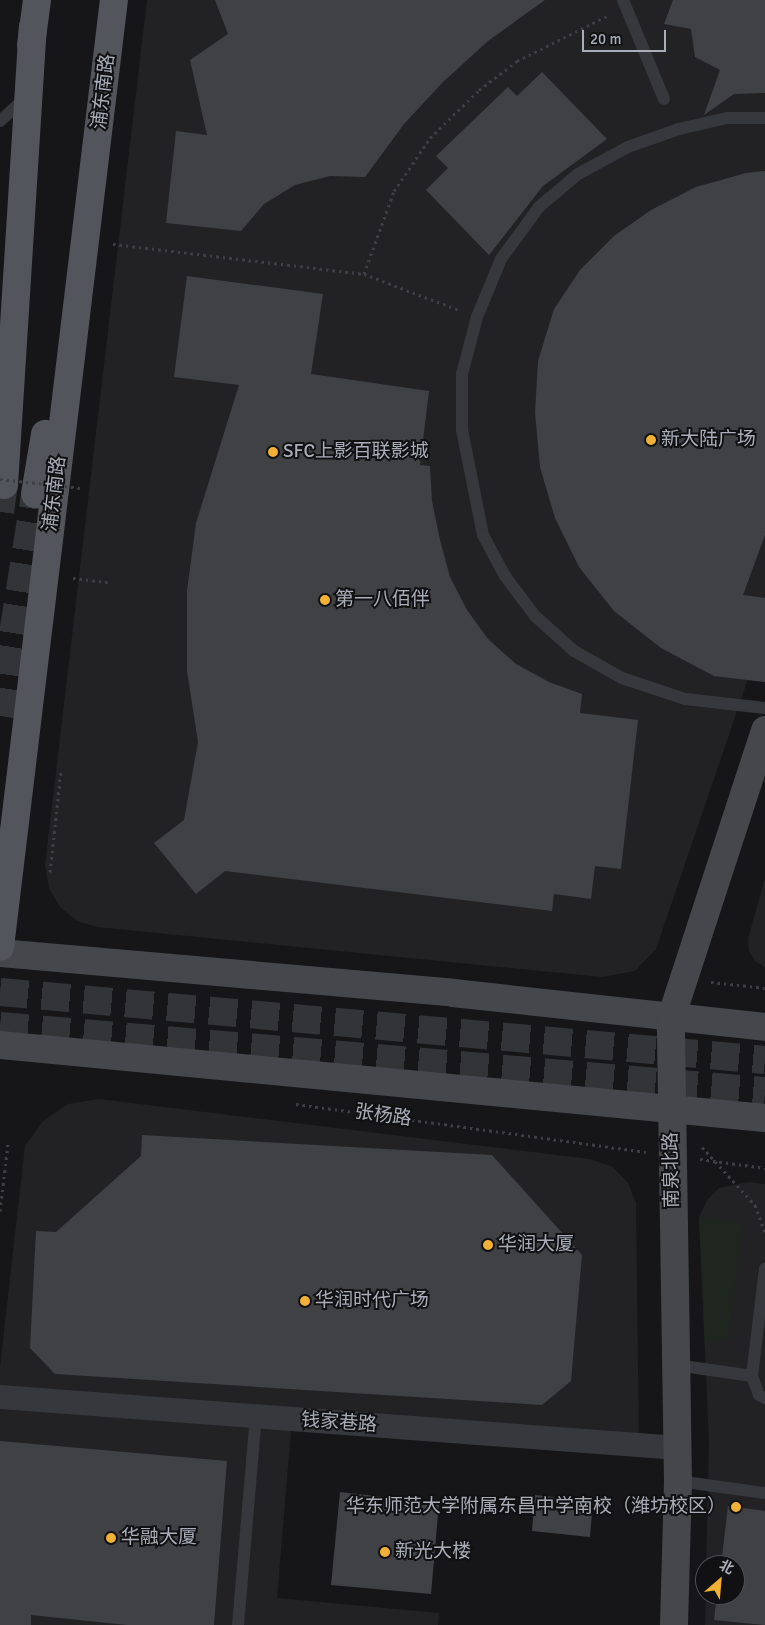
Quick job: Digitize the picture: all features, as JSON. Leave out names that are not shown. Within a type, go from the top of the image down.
[{"type":"main road","points":[[0,270],[37,0]]},
{"type":"main road","name":"浦东南路","points":[[0,947],[114,0]]},
{"type":"main road","points":[[2,482],[34,27]]},
{"type":"main road","name":"浦东南路","points":[[35,494],[110,42]]},
{"type":"main road","name":"南泉北路","points":[[674,1625],[678,1448],[671,1018],[765,730]]},
{"type":"main road","points":[[0,954],[453,993],[765,1027]]},
{"type":"main road","name":"张杨路","points":[[0,1045],[765,1118]]},
{"type":"street","name":"钱家巷路","points":[[0,1397],[678,1448]]},
{"type":"lane","points":[[624,3],[664,99]]},
{"type":"lane","points":[[0,121],[23,100]]},
{"type":"lane","points":[[765,118],[726,118],[679,129],[628,147],[578,174],[539,207],[500,259],[476,317],[462,374],[462,430],[483,534],[505,576],[535,616],[568,645],[622,678],[685,699],[765,708]]},
{"type":"lane","points":[[765,1269],[752,1376],[759,1395],[765,1398]]},
{"type":"lane","points":[[676,1365],[752,1376]]},
{"type":"lane","points":[[238,1625],[256,1416]]},
{"type":"lane","points":[[678,1481],[765,1492]]},
{"type":"path","points":[[364,274],[394,191],[430,138],[479,90],[517,61],[624,3]]},
{"type":"path","points":[[85,242],[364,274],[476,317]]},
{"type":"path","points":[[2,482],[81,488]]},
{"type":"path","points":[[70,577],[108,582]]},
{"type":"path","points":[[50,872],[61,771]]},
{"type":"path","points":[[684,978],[765,988]]},
{"type":"path","name":"张杨路","points":[[290,1103],[765,1168]]},
{"type":"path","points":[[0,1211],[8,1144]]},
{"type":"path","points":[[701,1146],[755,1205],[765,1232]]},
{"type":"shaded area","points":[[147,0],[765,0],[765,629],[656,949],[635,971],[602,977],[97,927],[77,921],[60,907],[49,888],[45,865]]},
{"type":"shaded area","points":[[765,878],[765,967],[755,961],[749,951],[748,939]]},
{"type":"shaded area","points":[[99,1099],[590,1159],[613,1167],[628,1183],[636,1203],[639,1445],[292,1419],[277,1598],[439,1613],[438,1625],[0,1625],[0,1367],[25,1146],[43,1121],[68,1104]]},
{"type":"shaded area","points":[[749,1182],[765,1184],[765,1625],[705,1625],[706,1605],[745,1605],[745,1555],[706,1555],[709,1442],[699,1217],[707,1200],[719,1188]]},
{"type":"shaded area","points":[[699,1217],[743,1224],[728,1336],[705,1347]]},
{"type":"building","points":[[215,0],[545,0],[488,41],[443,82],[404,124],[365,177],[330,176],[295,185],[264,204],[241,231],[166,223],[176,131],[207,135],[190,60],[228,34]]},
{"type":"building","points":[[673,0],[765,0],[765,93],[734,94],[704,115],[720,70],[695,57],[691,29],[664,24]]},
{"type":"building","points":[[542,72],[607,139],[543,186],[489,255],[426,190],[448,168],[436,156],[508,87],[517,96]]},
{"type":"building","name":"新大陆广场","points":[[765,171],[765,535],[743,595],[765,598],[765,682],[714,676],[661,648],[614,611],[579,567],[555,518],[540,467],[535,413],[538,361],[554,309],[580,270],[614,236],[651,210],[696,187],[746,173]]},
{"type":"building","name":"第一八佰伴","points":[[187,276],[323,294],[311,374],[429,391],[420,465],[430,466],[432,501],[440,540],[450,577],[467,610],[488,639],[516,664],[549,682],[582,694],[580,713],[638,720],[621,869],[595,866],[591,899],[554,894],[552,911],[225,871],[196,894],[154,843],[184,820],[198,742],[187,671],[187,591],[196,523],[239,385],[174,377]]},
{"type":"building","name":"华润时代广场","points":[[142,1135],[492,1155],[582,1255],[571,1381],[542,1405],[55,1374],[30,1348],[36,1231],[56,1232],[141,1156]]},
{"type":"building","name":"华融大厦","points":[[0,1441],[227,1461],[214,1625],[127,1625],[31,1615],[31,1625],[0,1625]]},
{"type":"building","name":"新光大楼","points":[[340,1492],[439,1503],[431,1594],[331,1585]]},
{"type":"building","points":[[535,1495],[593,1501],[590,1537],[532,1531]]},
{"type":"building","points":[[728,1506],[765,1511],[765,1625],[714,1620],[716,1605],[745,1605],[745,1555],[722,1555]]},
{"type":"tunnel","points":[[0,512],[4,485]]},
{"type":"tunnel","points":[[0,716],[35,494]]},
{"type":"tunnel","points":[[0,992],[765,1060]]},
{"type":"tunnel","points":[[0,1026],[765,1091]]},
{"type":"place","name":"新大陆广场","points":[[651,440]]},
{"type":"place","name":"SFC上影百联影城","points":[[273,452]]},
{"type":"place","name":"第一八佰伴","points":[[325,600]]},
{"type":"place","name":"华润大厦","points":[[488,1245]]},
{"type":"place","name":"华润时代广场","points":[[305,1301]]},
{"type":"place","name":"华东师范大学附属东昌中学南校（潍坊校区）","points":[[736,1507]]},
{"type":"place","name":"华融大厦","points":[[111,1538]]},
{"type":"place","name":"新光大楼","points":[[385,1552]]}]
